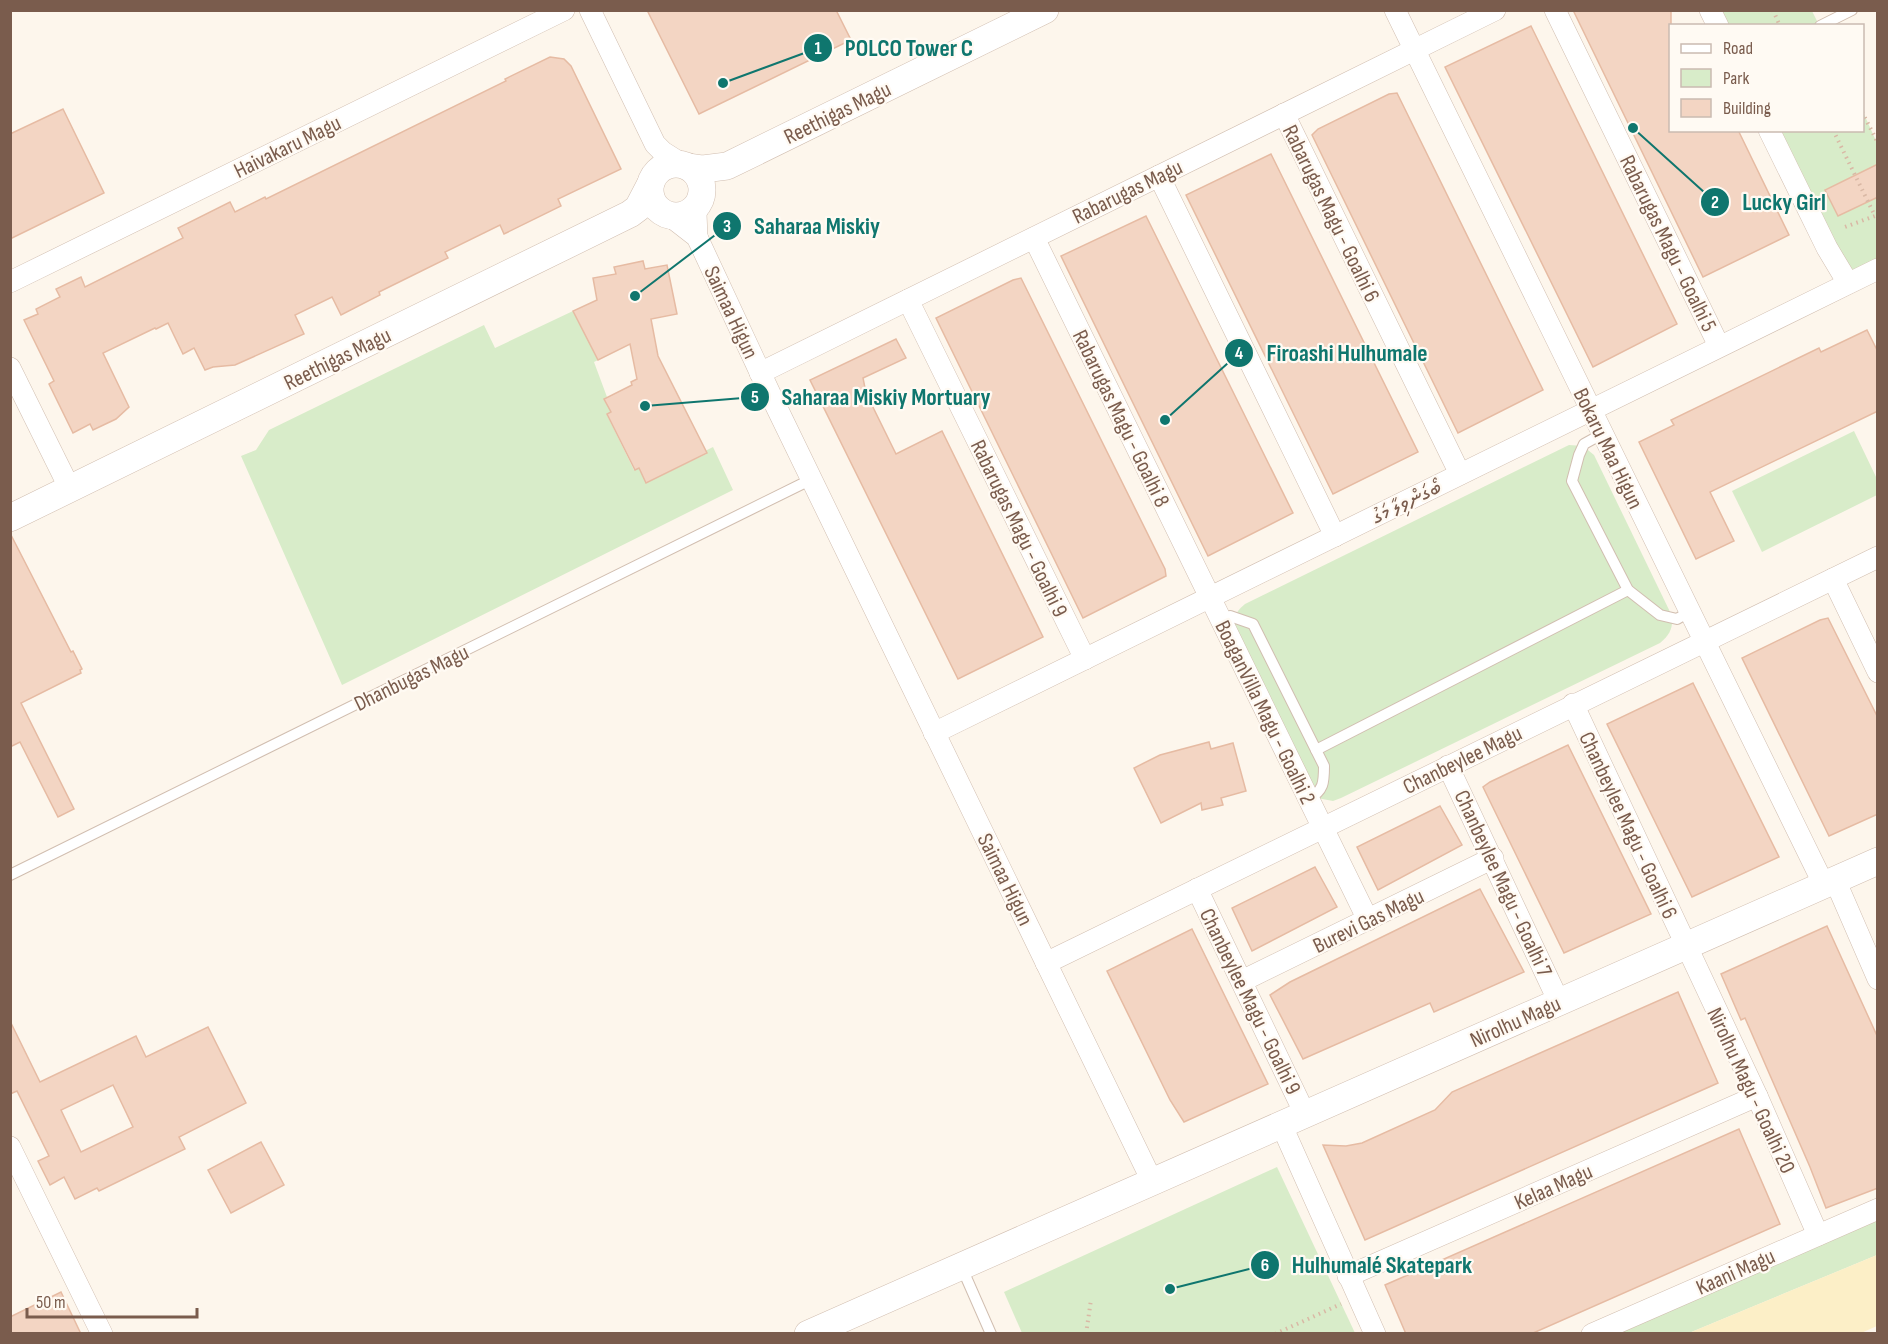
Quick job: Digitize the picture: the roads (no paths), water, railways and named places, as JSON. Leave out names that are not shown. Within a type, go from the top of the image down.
[{"type":"street","name":"Haivakaru Magu","points":[[10,282],[564,10]]},
{"type":"street","points":[[590,10],[655,144],[700,180],[700,200],[687,215],[670,216],[663,213],[652,201],[651,181],[656,165],[655,144]]},
{"type":"street","name":"Reethigas Magu","points":[[700,200],[717,174],[727,165],[1045,10]]},
{"type":"street","name":"Bokaru Maa Higun","points":[[1395,10],[1689,612],[1878,979]]},
{"type":"street","name":"Rabarugas Magu","points":[[760,373],[1495,10]]},
{"type":"street","name":"Rabarugas Magu - Goalhi 5","points":[[1555,10],[1719,346]]},
{"type":"street","points":[[1710,10],[1717,24]]},
{"type":"street","name":"Rabarugas Magu - Goalhi 6","points":[[1284,114],[1460,474]]},
{"type":"street","points":[[1770,132],[1827,248],[1848,283]]},
{"type":"street","name":"Reethigas Magu","points":[[685,166],[703,169],[727,165]]},
{"type":"street","points":[[651,181],[665,166],[685,166]]},
{"type":"street","points":[[1159,176],[1335,536]]},
{"type":"street","name":"Reethigas Magu","points":[[10,518],[630,214],[638,208],[651,181]]},
{"type":"street","name":"Saimaa Higun","points":[[700,200],[696,214],[697,237],[760,373],[1152,1182]]},
{"type":"street","name":"Saimaa Higun","points":[[670,216],[697,237]]},
{"type":"street","name":"Rabarugas Magu - Goalhi 8","points":[[1034,238],[1209,597]]},
{"type":"street","name":"ބޯގަންވިލާ މަގު","points":[[934,733],[1878,268]]},
{"type":"street","name":"Rabarugas Magu - Goalhi 9","points":[[909,300],[1085,659]]},
{"type":"street","points":[[10,368],[70,489]]},
{"type":"street","name":"Chanbeylee Magu","points":[[1046,963],[1878,556]]},
{"type":"street","points":[[1833,579],[1878,672]]},
{"type":"street","name":"BoaganVilla Magu - Goalhi 2","points":[[1209,597],[1368,920]]},
{"type":"street","name":"Chanbeylee Magu - Goalhi 6","points":[[1573,704],[1685,946]]},
{"type":"street","name":"Chanbeylee Magu - Goalhi 7","points":[[1448,766],[1559,1002]]},
{"type":"street","name":"Burevi Gas Magu","points":[[1242,981],[1493,858]]},
{"type":"street","name":"Nirolhu Magu","points":[[1152,1182],[1878,861]]},
{"type":"street","name":"Chanbeylee Magu - Goalhi 9","points":[[1197,889],[1242,981],[1348,1276],[1375,1334]]},
{"type":"street","name":"Nirolhu Magu - Goalhi 20","points":[[1685,946],[1757,1096],[1818,1235]]},
{"type":"street","name":"Kelaa Magu","points":[[1348,1276],[1757,1096]]},
{"type":"street","points":[[10,1147],[102,1334]]},
{"type":"street","points":[[808,1334],[1152,1182]]},
{"type":"street","name":"Kaani Magu","points":[[1592,1334],[1878,1209]]},
{"type":"lane","points":[[1824,24],[1852,10]]},
{"type":"lane","points":[[1602,434],[1584,444],[1572,481],[1628,590],[1660,615],[1677,619],[1689,612]]},
{"type":"lane","name":"Dhanbugas Magu","points":[[10,875],[812,479]]},
{"type":"lane","points":[[1316,750],[1628,590]]},
{"type":"lane","points":[[1221,620],[1230,616],[1253,624],[1324,766],[1324,781],[1318,794],[1308,799]]},
{"type":"lane","points":[[961,1266],[991,1334]]},
{"type":"place","name":"POLCO Tower C","points":[[723,83]]},
{"type":"place","name":"Lucky Girl","points":[[1633,128]]},
{"type":"place","name":"Saharaa Miskiy","points":[[635,296]]},
{"type":"place","name":"Saharaa Miskiy Mortuary","points":[[645,406]]},
{"type":"place","name":"Firoashi Hulhumale","points":[[1165,420]]},
{"type":"place","name":"Hulhumalé Skatepark","points":[[1170,1289]]}]
